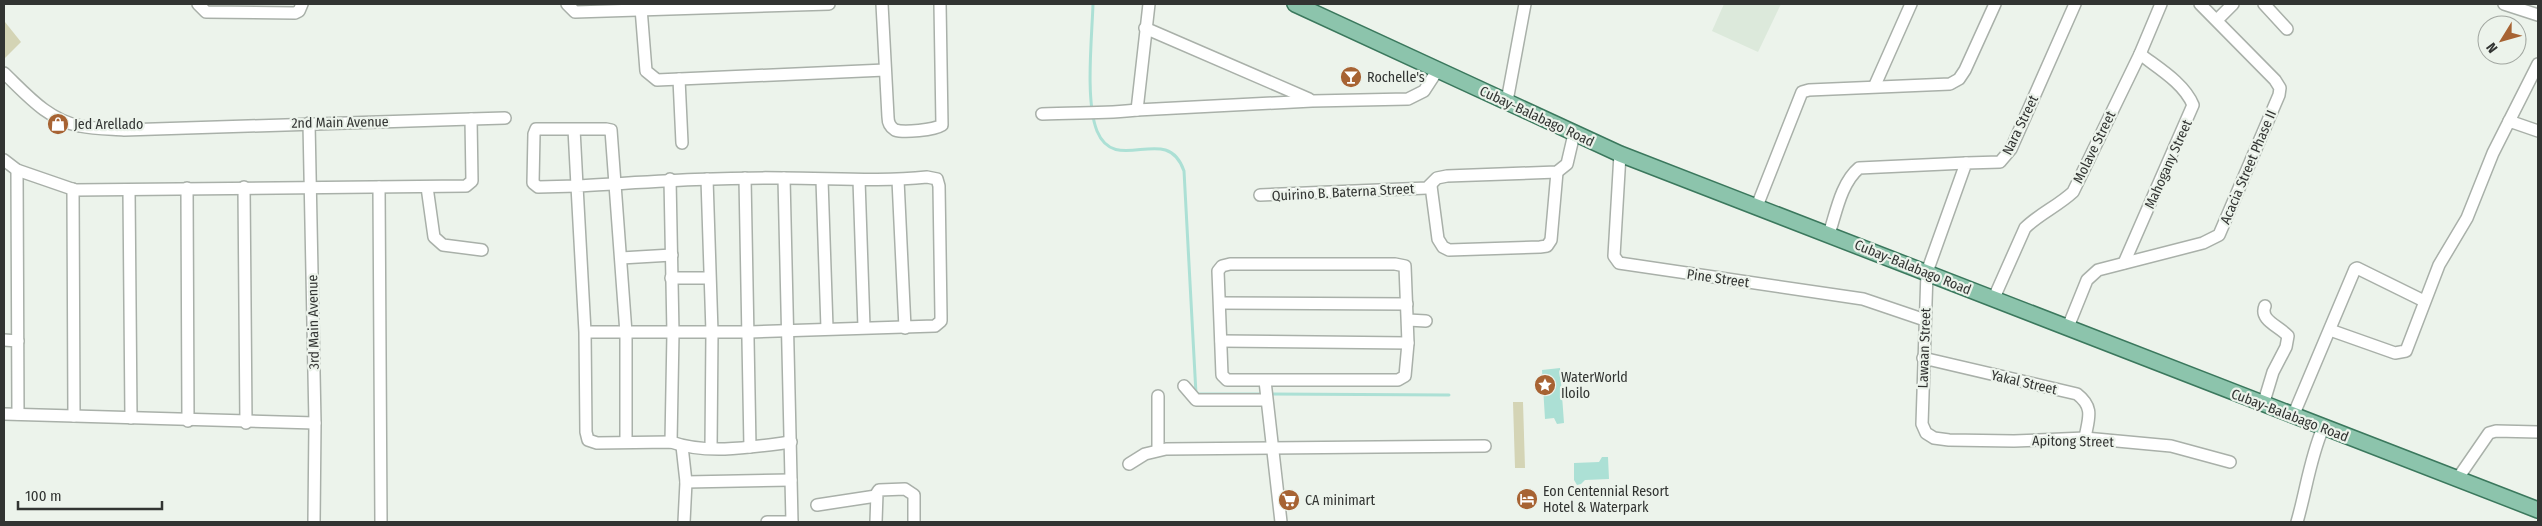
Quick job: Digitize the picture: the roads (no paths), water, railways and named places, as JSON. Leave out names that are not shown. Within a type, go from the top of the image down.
[{"type":"main road","name":"Cubay-Balabago Road","points":[[1295,4],[1620,154],[1758,206],[2322,428],[2458,478],[2538,510]]},
{"type":"street","points":[[198,4],[206,12],[248,7],[295,14],[299,11],[302,4]]},
{"type":"street","points":[[567,4],[575,12],[641,8],[830,4]]},
{"type":"street","points":[[882,4],[888,116],[892,127],[896,130],[931,130],[942,126],[940,4]]},
{"type":"street","points":[[1137,110],[1149,4]]},
{"type":"street","points":[[1508,101],[1525,4]]},
{"type":"street","points":[[1875,85],[1911,4]]},
{"type":"street","points":[[1758,206],[1802,92],[1875,85],[1950,84],[1959,79],[1965,70],[1995,4]]},
{"type":"street","name":"Nara Street","points":[[1829,234],[1847,183],[1852,174],[1859,168],[2000,162],[2011,149],[2075,4]]},
{"type":"street","name":"Molave Street","points":[[1993,300],[2024,228],[2033,220],[2059,205],[2073,192],[2140,54],[2161,4]]},
{"type":"street","points":[[2200,4],[2217,20],[2233,4]]},
{"type":"street","points":[[2264,4],[2287,30]]},
{"type":"street","points":[[2504,4],[2538,14]]},
{"type":"street","points":[[641,8],[646,71],[658,80],[885,70]]},
{"type":"street","name":"Acacia Street Phase II","points":[[2068,327],[2092,274],[2098,270],[2203,243],[2219,235],[2280,88],[2217,20]]},
{"type":"street","points":[[1145,28],[1312,101]]},
{"type":"street","name":"Mahogany Street","points":[[2124,262],[2193,105],[2189,96],[2181,87],[2140,54]]},
{"type":"street","points":[[2330,330],[2390,352],[2401,353],[2406,351],[2412,340],[2424,301],[2439,265],[2467,218],[2493,153],[2538,64]]},
{"type":"street","points":[[1042,114],[1104,114],[1137,110],[1312,101],[1408,99],[1424,91],[1437,71]]},
{"type":"street","name":"2nd Main Avenue","points":[[4,73],[42,109],[59,120],[81,126],[124,130],[505,118]]},
{"type":"street","points":[[679,79],[682,143]]},
{"type":"street","points":[[4,160],[17,170],[73,189],[466,186],[472,181],[470,119]]},
{"type":"street","points":[[2509,121],[2538,131]]},
{"type":"street","name":"3rd Main Avenue","points":[[309,123],[315,423],[314,522]]},
{"type":"street","points":[[585,332],[626,333],[750,332],[827,328],[935,326],[941,321],[939,186],[936,179],[933,178],[898,180],[745,178],[670,179],[615,183],[578,186],[538,187],[533,183],[534,134],[536,129],[611,130],[615,183],[621,258],[626,333],[626,442]]},
{"type":"street","points":[[574,129],[585,332],[586,436],[591,442],[677,444],[711,448],[750,447],[791,442]]},
{"type":"street","points":[[1431,186],[1438,239],[1443,247],[1449,250],[1547,246],[1551,240],[1557,172],[1567,164],[1574,134]]},
{"type":"street","name":"Pine Street","points":[[1620,154],[1614,256],[1620,263],[1862,299],[1925,320]]},
{"type":"street","points":[[1927,272],[1966,163]]},
{"type":"street","points":[[17,170],[18,414]]},
{"type":"street","name":"Quirino B. Baterna Street","points":[[1260,195],[1427,188],[1437,178],[1447,176],[1557,172]]},
{"type":"street","points":[[745,178],[750,332],[750,447]]},
{"type":"street","points":[[767,522],[792,522],[784,178]]},
{"type":"street","points":[[670,179],[671,278],[677,444],[686,482],[684,522]]},
{"type":"street","points":[[707,179],[712,332],[711,448]]},
{"type":"street","points":[[822,180],[827,328]]},
{"type":"street","points":[[860,180],[864,327]]},
{"type":"street","points":[[898,180],[905,328]]},
{"type":"street","points":[[379,186],[381,522]]},
{"type":"street","points":[[244,187],[246,422]]},
{"type":"street","points":[[427,187],[434,237],[438,242],[443,245],[482,250]]},
{"type":"street","points":[[187,188],[188,420]]},
{"type":"street","points":[[73,189],[74,416]]},
{"type":"street","points":[[129,190],[131,418]]},
{"type":"street","points":[[621,258],[672,255]]},
{"type":"street","points":[[1184,386],[1196,400],[1398,380],[1405,376],[1408,343],[1407,269],[1401,264],[1230,264],[1222,266],[1218,271],[1224,378],[1265,392]]},
{"type":"street","points":[[2293,416],[2355,269],[2358,268],[2424,301]]},
{"type":"street","name":"Lawaan Street","points":[[1922,424],[1927,272]]},
{"type":"street","points":[[671,278],[709,278]]},
{"type":"street","points":[[1220,303],[1407,304]]},
{"type":"street","points":[[2263,405],[2274,372],[2286,347],[2288,336],[2265,318],[2263,311],[2265,306]]},
{"type":"street","points":[[1408,320],[1426,321]]},
{"type":"street","points":[[4,340],[18,341]]},
{"type":"street","points":[[1221,341],[1408,343]]},
{"type":"street","name":"Yakal Street","points":[[1923,358],[2077,394],[2086,401],[2090,408],[2085,438]]},
{"type":"street","points":[[1265,392],[1280,522]]},
{"type":"street","points":[[1158,396],[1158,450]]},
{"type":"street","points":[[4,414],[315,423]]},
{"type":"street","name":"Apitong Street","points":[[1922,424],[1926,433],[1934,438],[1949,440],[2085,438],[2171,446],[2230,462]]},
{"type":"street","points":[[2297,522],[2306,490],[2313,451],[2322,428]]},
{"type":"street","points":[[2458,478],[2483,438],[2489,433],[2496,431],[2538,432]]},
{"type":"street","points":[[1129,464],[1145,454],[1158,450],[1191,448],[1485,446]]},
{"type":"street","points":[[686,482],[791,480]]},
{"type":"street","points":[[876,522],[876,496],[880,490],[909,491],[914,495],[914,522]]},
{"type":"street","points":[[817,504],[876,496]]},
{"type":"water","points":[[1560,368],[1564,423],[1557,424],[1554,418],[1545,419],[1542,370]]},
{"type":"water","points":[[1602,457],[1608,457],[1609,479],[1585,480],[1577,485],[1574,480],[1574,463],[1599,462]]},
{"type":"waterway","points":[[1093,4],[1090,86],[1093,118],[1097,131],[1105,144],[1116,150],[1128,151],[1154,148],[1166,150],[1176,157],[1184,171],[1196,394],[1264,394]]},
{"type":"waterway","points":[[1270,394],[1449,395]]},
{"type":"place","name":"Rochelle's","points":[[1351,77]]},
{"type":"place","name":"Jed Arellado","points":[[58,124]]},
{"type":"place","name":"WaterWorld Iloilo","points":[[1545,385]]},
{"type":"place","name":"Eon Centennial Resort Hotel & Waterpark","points":[[1527,499]]},
{"type":"place","name":"CA minimart","points":[[1289,500]]}]
